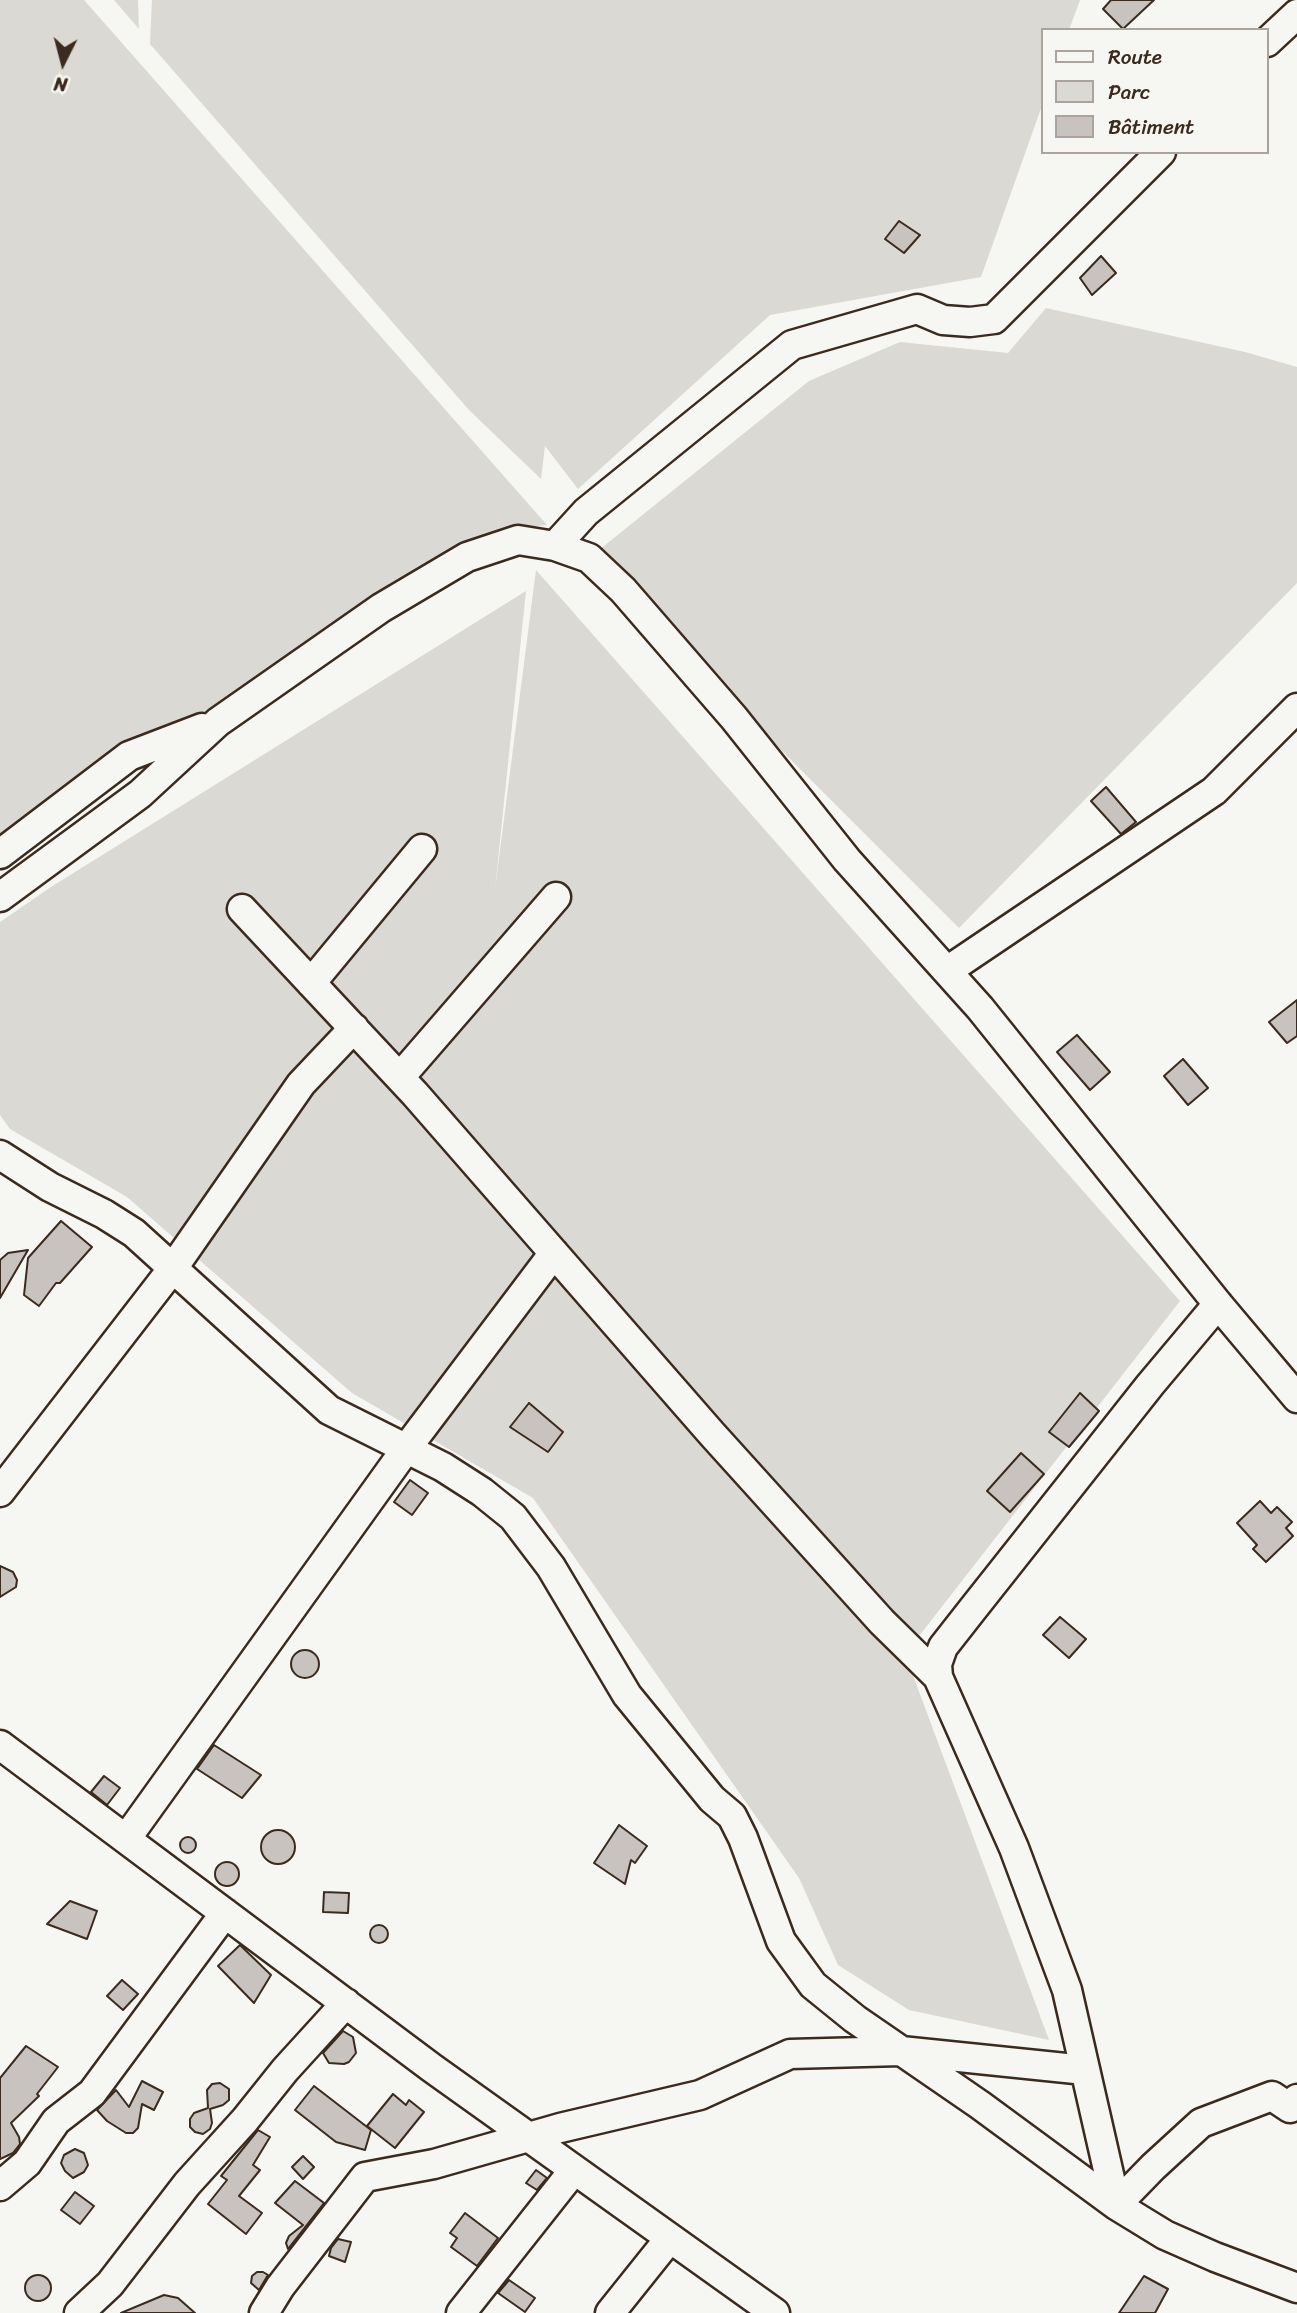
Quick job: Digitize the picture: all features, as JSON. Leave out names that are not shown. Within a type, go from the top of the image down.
[{"type":"street","points":[[1269,40],[1297,14]]},
{"type":"street","points":[[555,546],[586,512],[792,345],[918,309],[943,320],[970,322],[994,319],[1159,154]]},
{"type":"street","points":[[0,897],[140,794],[218,722],[381,608],[467,557],[518,540],[555,546],[589,558],[623,590],[734,718],[846,860],[988,1018],[1297,1398]]},
{"type":"street","points":[[947,971],[1214,792],[1297,708]]},
{"type":"street","points":[[0,854],[128,756],[218,722]]},
{"type":"street","points":[[311,982],[422,849]]},
{"type":"street","points":[[400,1077],[556,897]]},
{"type":"street","points":[[242,909],[400,1077],[712,1434],[882,1622],[938,1677]]},
{"type":"street","points":[[0,1492],[173,1268],[302,1084],[354,1028]]},
{"type":"street","points":[[0,1155],[50,1187],[104,1214],[134,1233],[329,1410],[443,1467],[482,1492],[513,1517],[551,1567],[627,1695],[712,1799],[732,1816],[743,1838],[781,1941],[813,1985],[855,2020],[980,2105],[1116,2205],[1165,2235],[1215,2258],[1297,2288]]},
{"type":"street","points":[[126,1839],[406,1449],[554,1253]]},
{"type":"street","points":[[1116,2205],[1067,1990],[1014,1848],[938,1677],[937,1664],[943,1647],[1150,1385],[1218,1304]]},
{"type":"street","points":[[0,1745],[528,2137],[775,2313]]},
{"type":"street","points":[[0,2186],[27,2164],[56,2121],[92,2093],[226,1913]]},
{"type":"street","points":[[79,2313],[110,2284],[187,2185],[346,2003]]},
{"type":"street","points":[[264,2313],[280,2287],[365,2177],[434,2164],[528,2137],[700,2095],[790,2054],[901,2051],[1085,2070]]},
{"type":"street","points":[[1116,2205],[1201,2123],[1272,2096],[1290,2108],[1297,2099]]},
{"type":"street","points":[[461,2313],[574,2170]]},
{"type":"street","points":[[610,2313],[670,2238]]},
{"type":"green space","points":[[0,0],[84,0],[547,525],[498,530],[195,717],[132,740],[0,834]]},
{"type":"green space","points":[[114,0],[138,0],[139,29]]},
{"type":"green space","points":[[152,0],[1080,0],[1070,28],[1042,28],[1042,106],[981,277],[770,315],[578,489],[545,446],[541,479],[469,410],[150,44]]},
{"type":"green space","points":[[1046,308],[1245,352],[1297,367],[1297,583],[959,928],[589,558],[809,381],[900,342],[1008,353]]},
{"type":"green space","points":[[536,570],[1180,1301],[905,1654],[1049,2040],[909,2010],[838,1965],[799,1878],[533,1498],[352,1393],[127,1197],[10,1129],[0,1115],[0,922],[51,887],[526,591],[495,889]]},
{"type":"building","points":[[1111,0],[1154,0],[1124,28],[1103,9]]},
{"type":"building","points":[[899,221],[920,235],[904,253],[885,239]]},
{"type":"building","points":[[1101,256],[1116,273],[1092,295],[1080,278]]},
{"type":"building","points":[[1106,787],[1136,822],[1121,834],[1091,801]]},
{"type":"building","points":[[1297,1000],[1297,1036],[1287,1043],[1269,1022]]},
{"type":"building","points":[[1077,1035],[1110,1072],[1090,1090],[1057,1052]]},
{"type":"building","points":[[1183,1059],[1208,1088],[1188,1105],[1164,1076]]},
{"type":"building","points":[[61,1221],[92,1247],[60,1283],[56,1283],[39,1306],[24,1295],[28,1258]]},
{"type":"building","points":[[28,1250],[0,1298],[0,1260],[8,1253]]},
{"type":"building","points":[[1080,1393],[1099,1411],[1069,1447],[1049,1432]]},
{"type":"building","points":[[529,1403],[563,1432],[548,1452],[510,1427]]},
{"type":"building","points":[[1021,1453],[1044,1474],[1010,1512],[987,1491]]},
{"type":"building","points":[[410,1480],[428,1493],[412,1515],[394,1502]]},
{"type":"building","points":[[1260,1501],[1271,1513],[1277,1507],[1292,1522],[1286,1528],[1293,1536],[1266,1562],[1253,1549],[1257,1545],[1237,1523]]},
{"type":"building","points":[[0,1566],[13,1572],[17,1580],[16,1587],[0,1597]]},
{"type":"building","points":[[1060,1617],[1086,1639],[1069,1658],[1043,1635]]},
{"type":"building","points":[[305,1650],[315,1654],[319,1664],[315,1674],[305,1678],[295,1674],[291,1664],[295,1654]]},
{"type":"building","points":[[214,1745],[261,1775],[242,1798],[197,1769]]},
{"type":"building","points":[[104,1776],[120,1788],[107,1805],[91,1792]]},
{"type":"building","points":[[619,1825],[647,1846],[635,1863],[631,1860],[625,1884],[594,1863]]},
{"type":"building","points":[[278,1830],[290,1835],[295,1847],[290,1859],[278,1864],[266,1859],[261,1847],[266,1835]]},
{"type":"building","points":[[185,1837],[191,1837],[196,1845],[194,1851],[185,1853],[180,1848],[180,1842]]},
{"type":"building","points":[[227,1862],[236,1865],[239,1874],[236,1883],[227,1886],[218,1883],[215,1874],[218,1865]]},
{"type":"building","points":[[324,1892],[349,1893],[348,1913],[323,1912]]},
{"type":"building","points":[[70,1901],[97,1911],[87,1939],[47,1924]]},
{"type":"building","points":[[375,1925],[383,1925],[388,1934],[386,1941],[375,1943],[370,1938],[370,1930]]},
{"type":"building","points":[[240,1945],[271,1975],[254,2003],[218,1966]]},
{"type":"building","points":[[122,1980],[138,1994],[123,2010],[107,1996]]},
{"type":"building","points":[[343,2031],[353,2037],[356,2053],[344,2064],[329,2063],[323,2053]]},
{"type":"building","points":[[26,2046],[58,2067],[37,2094],[39,2096],[11,2123],[20,2144],[13,2153],[0,2159],[0,2078]]},
{"type":"building","points":[[142,2081],[163,2092],[154,2110],[142,2104],[138,2128],[133,2133],[126,2133],[107,2121],[97,2110],[116,2090],[129,2107]]},
{"type":"building","points":[[220,2083],[229,2089],[229,2100],[210,2109],[210,2129],[203,2134],[195,2132],[190,2127],[190,2119],[194,2113],[208,2108],[207,2090],[212,2084]]},
{"type":"building","points":[[314,2086],[371,2130],[365,2150],[336,2142],[295,2110]]},
{"type":"building","points":[[393,2094],[406,2105],[409,2100],[424,2112],[395,2148],[367,2126]]},
{"type":"building","points":[[258,2130],[270,2137],[253,2165],[260,2170],[239,2196],[262,2213],[246,2234],[208,2204],[227,2180],[221,2176]]},
{"type":"building","points":[[75,2149],[84,2153],[88,2165],[84,2172],[73,2178],[61,2163],[64,2155]]},
{"type":"building","points":[[303,2156],[314,2167],[303,2179],[292,2167]]},
{"type":"building","points":[[536,2170],[547,2178],[537,2190],[526,2183]]},
{"type":"building","points":[[295,2181],[324,2203],[288,2249],[286,2243],[289,2236],[303,2225],[275,2203]]},
{"type":"building","points":[[75,2192],[94,2206],[80,2224],[61,2210]]},
{"type":"building","points":[[465,2213],[498,2238],[477,2266],[451,2247],[457,2238],[450,2233]]},
{"type":"building","points":[[338,2239],[351,2242],[345,2262],[329,2256]]},
{"type":"building","points":[[257,2272],[268,2275],[259,2290],[251,2283],[252,2276]]},
{"type":"building","points":[[38,2275],[47,2279],[51,2288],[47,2297],[38,2301],[29,2297],[25,2288],[29,2279]]},
{"type":"building","points":[[1144,2276],[1168,2289],[1155,2313],[1119,2313]]},
{"type":"building","points":[[509,2280],[535,2298],[525,2312],[498,2293]]},
{"type":"building","points":[[164,2295],[178,2298],[195,2313],[121,2313]]}]
